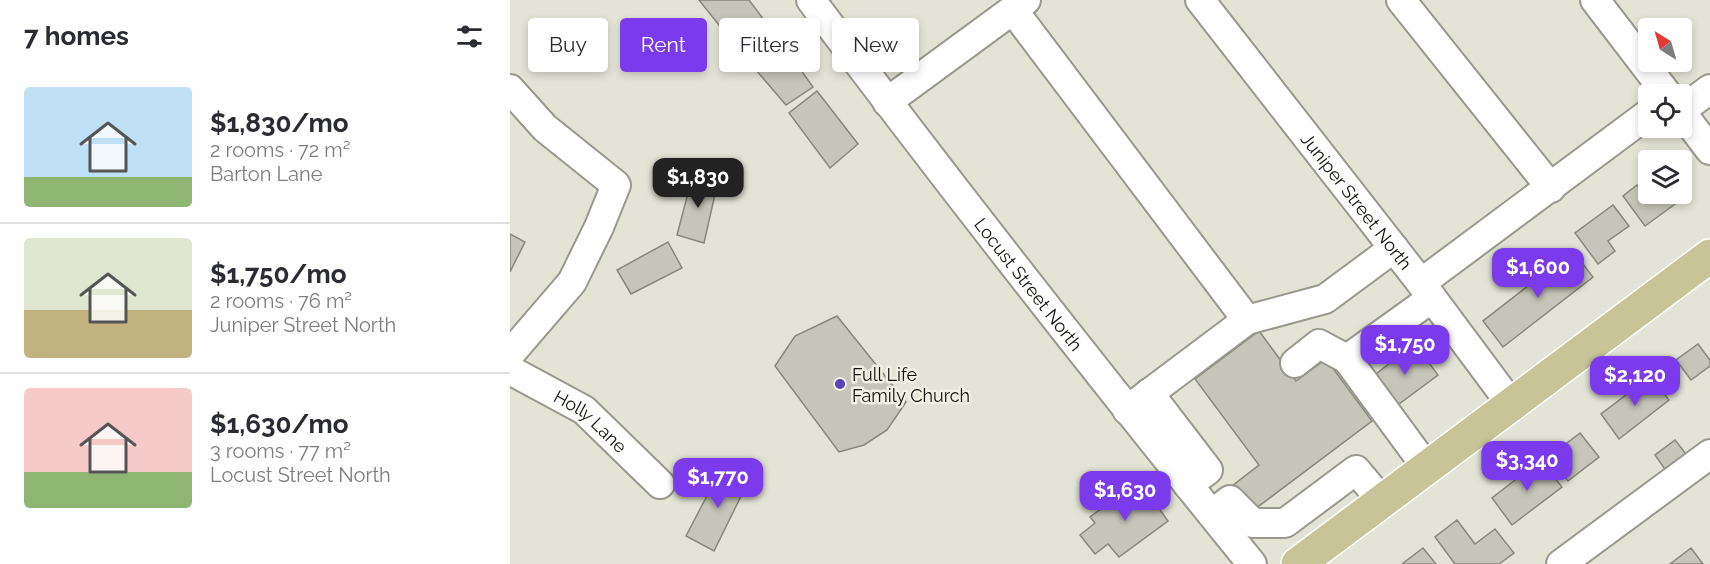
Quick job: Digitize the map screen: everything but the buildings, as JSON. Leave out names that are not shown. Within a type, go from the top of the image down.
[{"type":"main road","points":[[1298,564],[1710,256]]},
{"type":"street","name":"Locust Street North","points":[[811,0],[887,102],[1127,410],[1188,485],[1221,507],[1252,564]]},
{"type":"street","name":"Juniper Street North","points":[[1200,0],[1394,249],[1511,404]]},
{"type":"street","points":[[1401,0],[1551,188]]},
{"type":"street","points":[[1595,0],[1659,84]]},
{"type":"street","points":[[887,102],[1020,5],[1247,320]]},
{"type":"street","points":[[510,89],[545,128],[616,185],[572,282],[510,354]]},
{"type":"street","points":[[1692,104],[1710,89]]},
{"type":"street","points":[[1347,359],[1551,188],[1638,122]]},
{"type":"street","points":[[1692,126],[1710,150]]},
{"type":"street","points":[[1127,410],[1247,320],[1325,299],[1394,249]]},
{"type":"street","points":[[1295,363],[1319,344],[1347,359],[1427,468]]},
{"type":"street","name":"Holly Lane","points":[[510,369],[584,410],[660,484]]},
{"type":"street","points":[[1149,393],[1208,470],[1188,485]]},
{"type":"street","points":[[1561,564],[1710,454]]},
{"type":"street","points":[[1221,507],[1253,523],[1285,523],[1356,470],[1383,501]]},
{"type":"place","name":"Full Life Family Church","points":[[840,384]]}]
